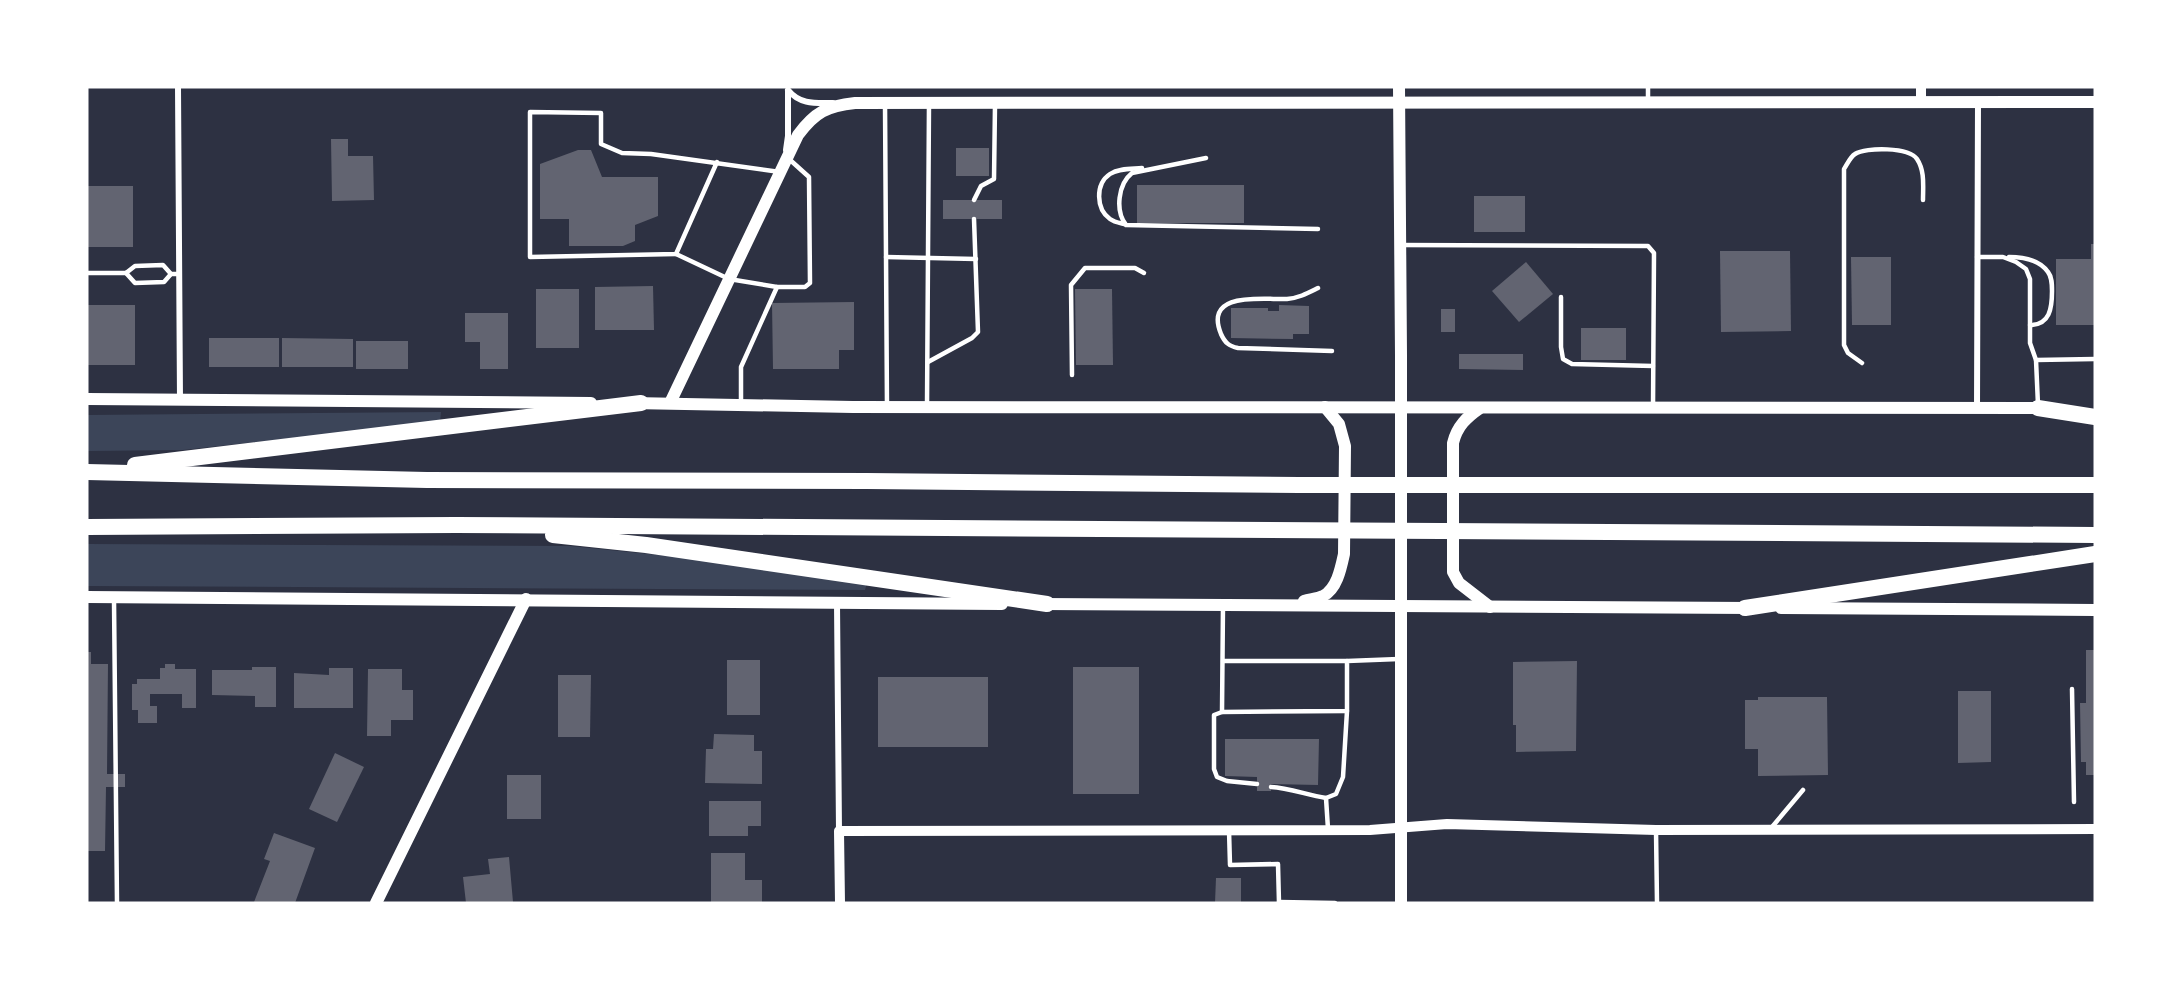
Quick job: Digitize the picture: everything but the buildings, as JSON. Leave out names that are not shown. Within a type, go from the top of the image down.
[{"type":"highway","points":[[87,472],[640,403]]},
{"type":"highway","points":[[2038,408],[2095,417]]},
{"type":"highway","points":[[87,472],[427,480],[1299,485],[2095,485]]},
{"type":"highway","points":[[87,527],[456,525],[2095,536]]},
{"type":"highway","points":[[456,525],[646,545],[1047,604]]},
{"type":"highway","points":[[1745,608],[2095,554]]},
{"type":"main road","points":[[1399,87],[1401,903]]},
{"type":"main road","points":[[670,403],[798,135],[808,121],[829,108],[855,103],[2095,102]]},
{"type":"main road","points":[[87,399],[887,406],[2095,408]]},
{"type":"main road","points":[[1285,605],[1323,596],[1331,588],[1340,571],[1344,554],[1345,446],[1339,424],[1325,407]]},
{"type":"main road","points":[[1482,407],[1462,423],[1455,433],[1453,443],[1453,572],[1459,583],[1490,607]]},
{"type":"main road","points":[[87,597],[2095,610]]},
{"type":"main road","points":[[376,903],[526,599]]},
{"type":"street","points":[[178,87],[180,400]]},
{"type":"street","points":[[1921,87],[1921,102]]},
{"type":"street","points":[[787,89],[807,103],[855,103]]},
{"type":"street","points":[[783,165],[788,136],[787,89]]},
{"type":"street","points":[[1977,408],[1978,102]]},
{"type":"street","points":[[837,602],[840,903]]},
{"type":"street","points":[[839,831],[1328,830],[1458,824],[1656,830],[2095,829]]},
{"type":"lane","points":[[1648,87],[1648,102]]},
{"type":"lane","points":[[885,103],[887,406]]},
{"type":"lane","points":[[927,406],[929,103]]},
{"type":"lane","points":[[974,200],[981,186],[994,179],[995,103]]},
{"type":"lane","points":[[530,112],[601,113],[601,144],[622,153],[717,162],[783,165],[809,177],[810,283],[805,287],[777,286],[729,279],[676,254],[530,256],[530,112]]},
{"type":"lane","points":[[1862,363],[1848,353],[1844,345],[1844,170],[1853,155],[1865,150],[1902,150],[1916,157],[1923,171],[1923,200]]},
{"type":"lane","points":[[1206,158],[1176,165],[1119,170],[1109,174],[1100,184],[1099,199],[1104,212],[1110,219],[1126,225],[1318,229]]},
{"type":"lane","points":[[676,254],[717,162]]},
{"type":"lane","points":[[1126,225],[1121,218],[1120,206],[1125,178],[1132,173],[1157,167]]},
{"type":"lane","points":[[928,362],[972,338],[978,332],[974,219]]},
{"type":"lane","points":[[1400,245],[1648,246],[1654,253],[1653,408]]},
{"type":"lane","points":[[886,257],[976,259]]},
{"type":"lane","points":[[1977,257],[2022,257],[2034,260],[2048,272],[2052,281],[2052,306],[2049,317],[2037,325],[2030,325]]},
{"type":"lane","points":[[2003,257],[2026,269],[2030,279],[2030,343],[2036,360],[2038,408]]},
{"type":"lane","points":[[87,273],[126,273],[135,266],[163,265],[171,274],[179,274]]},
{"type":"lane","points":[[1072,375],[1071,285],[1085,268],[1135,268],[1144,273]]},
{"type":"lane","points":[[126,273],[135,283],[164,282],[171,274]]},
{"type":"lane","points":[[741,404],[741,367],[777,286]]},
{"type":"lane","points":[[1318,288],[1289,299],[1236,299],[1225,305],[1219,316],[1219,329],[1229,346],[1238,348],[1332,351]]},
{"type":"lane","points":[[1561,297],[1563,358],[1572,364],[1653,366]]},
{"type":"lane","points":[[2036,360],[2095,359]]},
{"type":"lane","points":[[114,597],[117,903]]},
{"type":"lane","points":[[1222,712],[1223,605]]},
{"type":"lane","points":[[1223,662],[1400,659]]},
{"type":"lane","points":[[1271,787],[1326,798],[1336,794],[1342,777],[1347,711],[1347,661]]},
{"type":"lane","points":[[2072,689],[2074,802]]},
{"type":"lane","points":[[1257,784],[1227,781],[1216,777],[1214,715],[1222,712],[1347,711]]},
{"type":"lane","points":[[1770,829],[1803,790]]},
{"type":"lane","points":[[1326,798],[1328,830]]},
{"type":"lane","points":[[1229,830],[1230,865],[1278,864],[1279,902],[1335,903]]},
{"type":"lane","points":[[1656,830],[1657,903]]},
{"type":"shaded area","points":[[441,412],[440,422],[183,450],[87,451],[87,415]]},
{"type":"shaded area","points":[[87,544],[570,546],[718,561],[867,583],[865,590],[87,586]]}]
